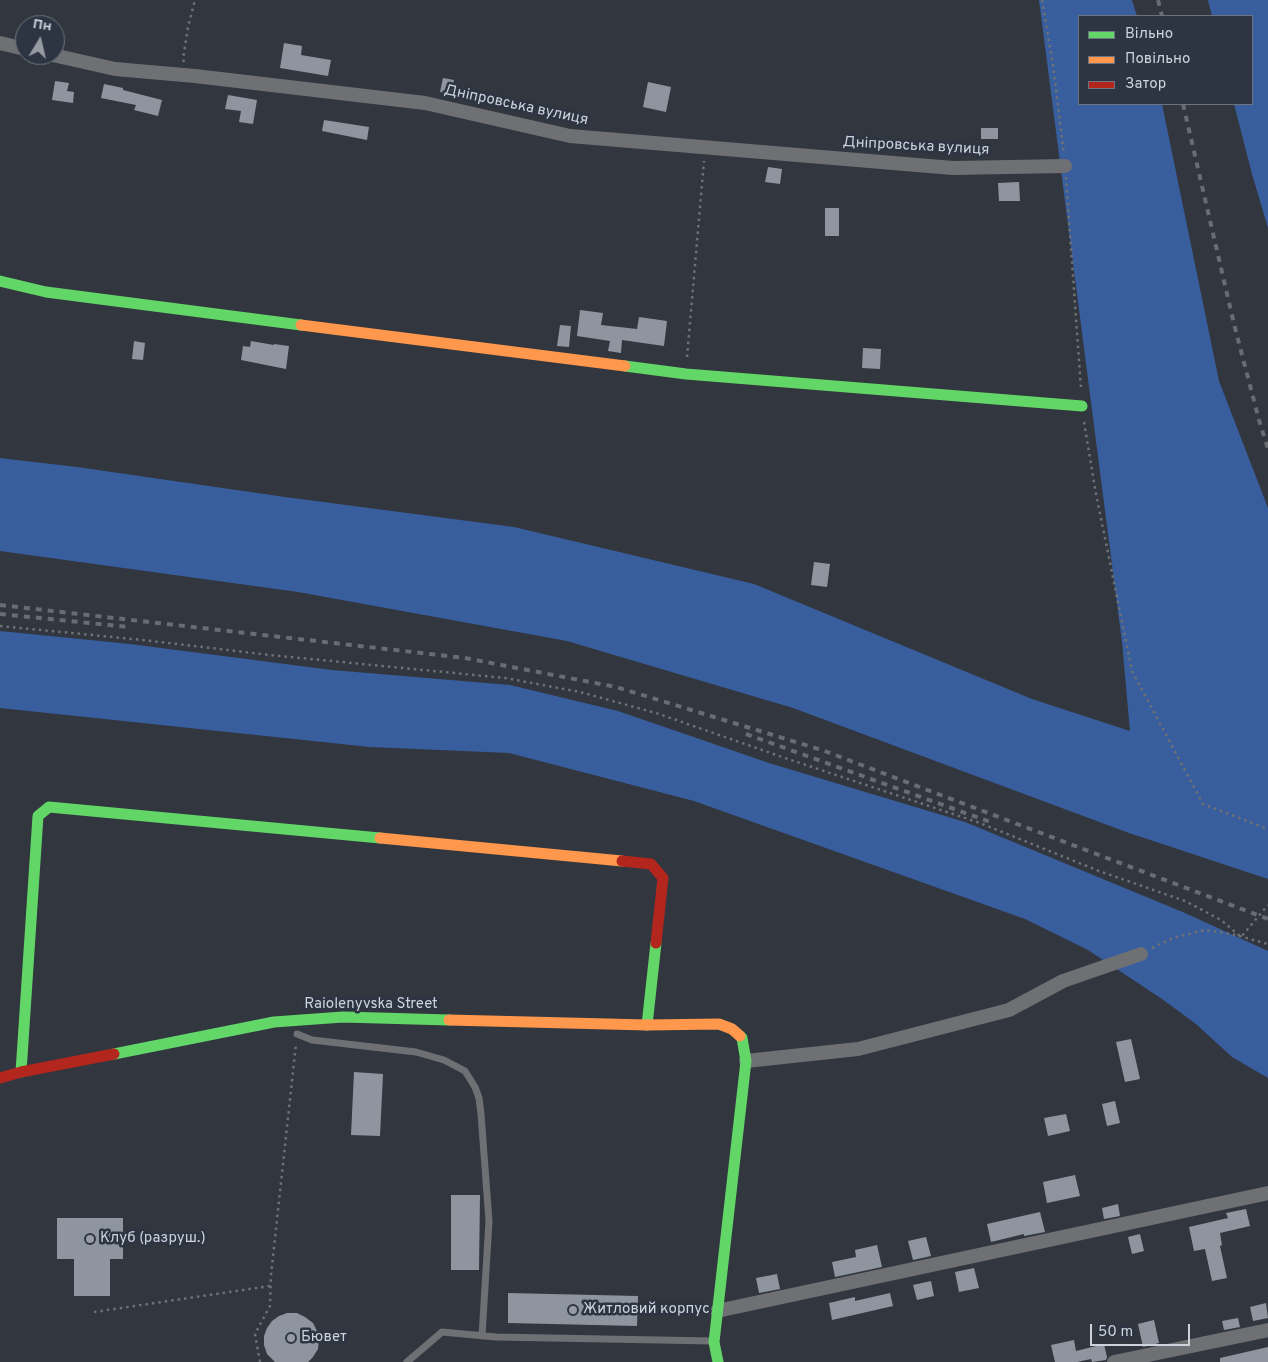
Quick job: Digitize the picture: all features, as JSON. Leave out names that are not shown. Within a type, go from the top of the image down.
[{"type":"street","points":[[0,43],[15,47]]},
{"type":"street","name":"Дніпровська вулиця","points":[[65,58],[115,69],[187,75],[425,103],[570,136],[952,168],[1065,166]]},
{"type":"street","points":[[0,281],[46,292],[686,374],[1082,406]]},
{"type":"street","points":[[21,1072],[38,816],[50,807],[651,864],[663,878],[647,1025]]},
{"type":"street","points":[[718,1362],[714,1342],[746,1062],[858,1049],[1009,1010],[1063,981],[1141,954]]},
{"type":"street","name":"Raiolenyvska Street","points":[[0,1078],[21,1072],[274,1022],[343,1017],[647,1025],[719,1024],[732,1029],[742,1038],[746,1062]]},
{"type":"street","points":[[717,1311],[1268,1193]]},
{"type":"street","points":[[1114,1362],[1268,1330]]},
{"type":"lane","points":[[297,1034],[312,1040],[416,1052],[444,1060],[465,1071],[475,1086],[481,1114],[488,1221],[482,1336]]},
{"type":"lane","points":[[407,1362],[442,1332],[496,1337],[714,1342]]},
{"type":"path","points":[[187,75],[183,59],[195,0]]},
{"type":"path","points":[[1042,0],[1053,65],[1065,166],[1082,406],[1096,494],[1132,671],[1203,804],[1268,829]]},
{"type":"path","points":[[686,374],[705,147]]},
{"type":"path","points":[[0,626],[505,678],[580,692],[656,713],[980,823],[1099,871],[1185,901],[1221,920],[1241,937]]},
{"type":"path","points":[[1241,937],[1268,905]]},
{"type":"path","points":[[1141,954],[1173,938],[1205,930],[1268,944]]},
{"type":"path","points":[[260,1362],[255,1334],[270,1306],[270,1286],[297,1034]]},
{"type":"path","points":[[94,1312],[270,1286]]},
{"type":"shaded area","points":[[1039,0],[1132,0],[1137,15],[1078,15],[1078,105],[1162,105],[1219,381],[1268,508],[1268,879],[1129,833],[793,708],[567,641],[298,592],[0,551],[0,458],[514,527],[754,584],[1032,699],[1130,731],[1122,642]]},
{"type":"shaded area","points":[[1208,0],[1268,0],[1268,228],[1234,105],[1253,105],[1253,15],[1212,15]]},
{"type":"shaded area","points":[[0,631],[130,644],[332,670],[510,685],[618,711],[769,763],[965,822],[1185,913],[1268,951],[1268,1078],[1232,1057],[1196,1024],[1088,950],[1025,919],[694,801],[509,753],[370,747],[0,708]]},
{"type":"building","points":[[284,43],[302,46],[301,55],[331,60],[328,76],[280,68]]},
{"type":"building","points":[[443,78],[454,80],[451,94],[440,92]]},
{"type":"building","points":[[55,81],[69,83],[67,91],[74,92],[73,103],[52,100]]},
{"type":"building","points":[[648,82],[671,87],[666,112],[643,107]]},
{"type":"building","points":[[104,84],[162,100],[158,116],[134,110],[136,105],[101,98]]},
{"type":"building","points":[[228,95],[257,100],[253,124],[239,122],[241,111],[225,109]]},
{"type":"building","points":[[324,120],[369,127],[367,140],[322,131]]},
{"type":"building","points":[[981,128],[998,128],[998,139],[981,139]]},
{"type":"building","points":[[768,167],[782,169],[780,184],[765,182]]},
{"type":"building","points":[[1019,182],[1020,201],[999,201],[998,183]]},
{"type":"building","points":[[825,208],[839,208],[839,236],[825,236]]},
{"type":"building","points":[[580,310],[603,313],[601,325],[637,329],[639,317],[667,321],[664,346],[622,340],[621,353],[608,351],[610,341],[577,336]]},
{"type":"building","points":[[560,325],[571,326],[569,347],[557,346]]},
{"type":"building","points":[[134,341],[145,343],[143,360],[132,359]]},
{"type":"building","points":[[251,341],[289,346],[286,369],[241,360],[243,346],[250,347]]},
{"type":"building","points":[[863,348],[881,349],[880,369],[862,368]]},
{"type":"building","points":[[814,562],[830,564],[827,587],[811,585]]},
{"type":"building","points":[[1131,1039],[1140,1079],[1125,1082],[1116,1042]]},
{"type":"building","points":[[354,1072],[383,1074],[380,1136],[351,1135]]},
{"type":"building","points":[[1115,1101],[1120,1123],[1107,1126],[1102,1104]]},
{"type":"building","points":[[1066,1114],[1070,1131],[1048,1136],[1044,1118]]},
{"type":"building","points":[[1075,1175],[1080,1196],[1047,1203],[1043,1182]]},
{"type":"building","points":[[451,1195],[480,1195],[479,1270],[451,1270]]},
{"type":"building","points":[[1118,1204],[1120,1216],[1104,1219],[1102,1208]]},
{"type":"building","points":[[1246,1209],[1250,1226],[1220,1233],[1222,1245],[1220,1246],[1227,1278],[1212,1281],[1205,1249],[1194,1251],[1189,1227],[1228,1218],[1226,1213]]},
{"type":"building","points":[[1040,1212],[1045,1232],[1024,1236],[1024,1234],[991,1242],[987,1224]]},
{"type":"building","name":"Клуб (разруш.)","points":[[57,1218],[123,1218],[123,1259],[110,1259],[110,1296],[74,1296],[74,1259],[57,1259]]},
{"type":"building","points":[[1140,1234],[1144,1251],[1132,1254],[1128,1237]]},
{"type":"building","points":[[926,1237],[931,1256],[913,1260],[908,1241]]},
{"type":"building","points":[[877,1245],[882,1267],[835,1277],[832,1262],[856,1257],[855,1250]]},
{"type":"building","points":[[974,1268],[979,1288],[959,1292],[955,1272]]},
{"type":"building","points":[[777,1274],[780,1289],[759,1293],[756,1278]]},
{"type":"building","points":[[931,1281],[934,1296],[917,1300],[913,1285]]},
{"type":"building","name":"Житловий корпус","points":[[508,1293],[638,1296],[637,1326],[508,1323]]},
{"type":"building","points":[[890,1293],[893,1306],[832,1320],[829,1303],[855,1297],[855,1301]]},
{"type":"building","points":[[1266,1303],[1268,1318],[1253,1321],[1250,1307]]},
{"type":"building","name":"Бювет","points":[[287,1313],[297,1313],[305,1317],[313,1323],[317,1331],[318,1349],[308,1362],[275,1362],[267,1354],[264,1336],[267,1328],[272,1321]]},
{"type":"building","points":[[1238,1318],[1240,1327],[1224,1330],[1222,1321]]},
{"type":"building","points":[[1154,1320],[1159,1343],[1143,1347],[1138,1324]]},
{"type":"building","points":[[1074,1340],[1076,1351],[1104,1344],[1106,1360],[1092,1362],[1091,1359],[1077,1362],[1055,1362],[1051,1345]]},
{"type":"building","points":[[1268,1347],[1268,1362],[1220,1362],[1220,1358]]},
{"type":"railway","points":[[1158,0],[1162,15]]},
{"type":"railway","points":[[1183,105],[1234,324],[1268,449]]},
{"type":"railway","points":[[0,605],[465,658],[616,687],[822,750],[1268,919]]},
{"type":"railway","points":[[0,614],[129,627]]},
{"type":"railway","points":[[746,734],[993,823]]},
{"type":"traffic: fast","points":[[0,281],[46,292],[301,325]]},
{"type":"traffic: fast","points":[[625,366],[686,374],[1082,406]]},
{"type":"traffic: fast","points":[[21,1072],[38,816],[49,807],[380,838]]},
{"type":"traffic: fast","points":[[647,1025],[656,943]]},
{"type":"traffic: fast","points":[[114,1054],[274,1022],[343,1017],[449,1020]]},
{"type":"traffic: fast","points":[[718,1362],[714,1342],[746,1061],[740,1036]]},
{"type":"traffic: slow","points":[[301,325],[625,366]]},
{"type":"traffic: slow","points":[[380,838],[622,861]]},
{"type":"traffic: slow","points":[[449,1020],[647,1025],[719,1024],[732,1029],[740,1036]]},
{"type":"traffic: jam","points":[[622,861],[651,864],[663,878],[656,943]]},
{"type":"traffic: jam","points":[[0,1078],[21,1072],[114,1054]]},
{"type":"place","name":"Клуб (разруш.)","points":[[90,1239]]},
{"type":"place","name":"Житловий корпус","points":[[573,1310]]},
{"type":"place","name":"Бювет","points":[[291,1338]]}]
